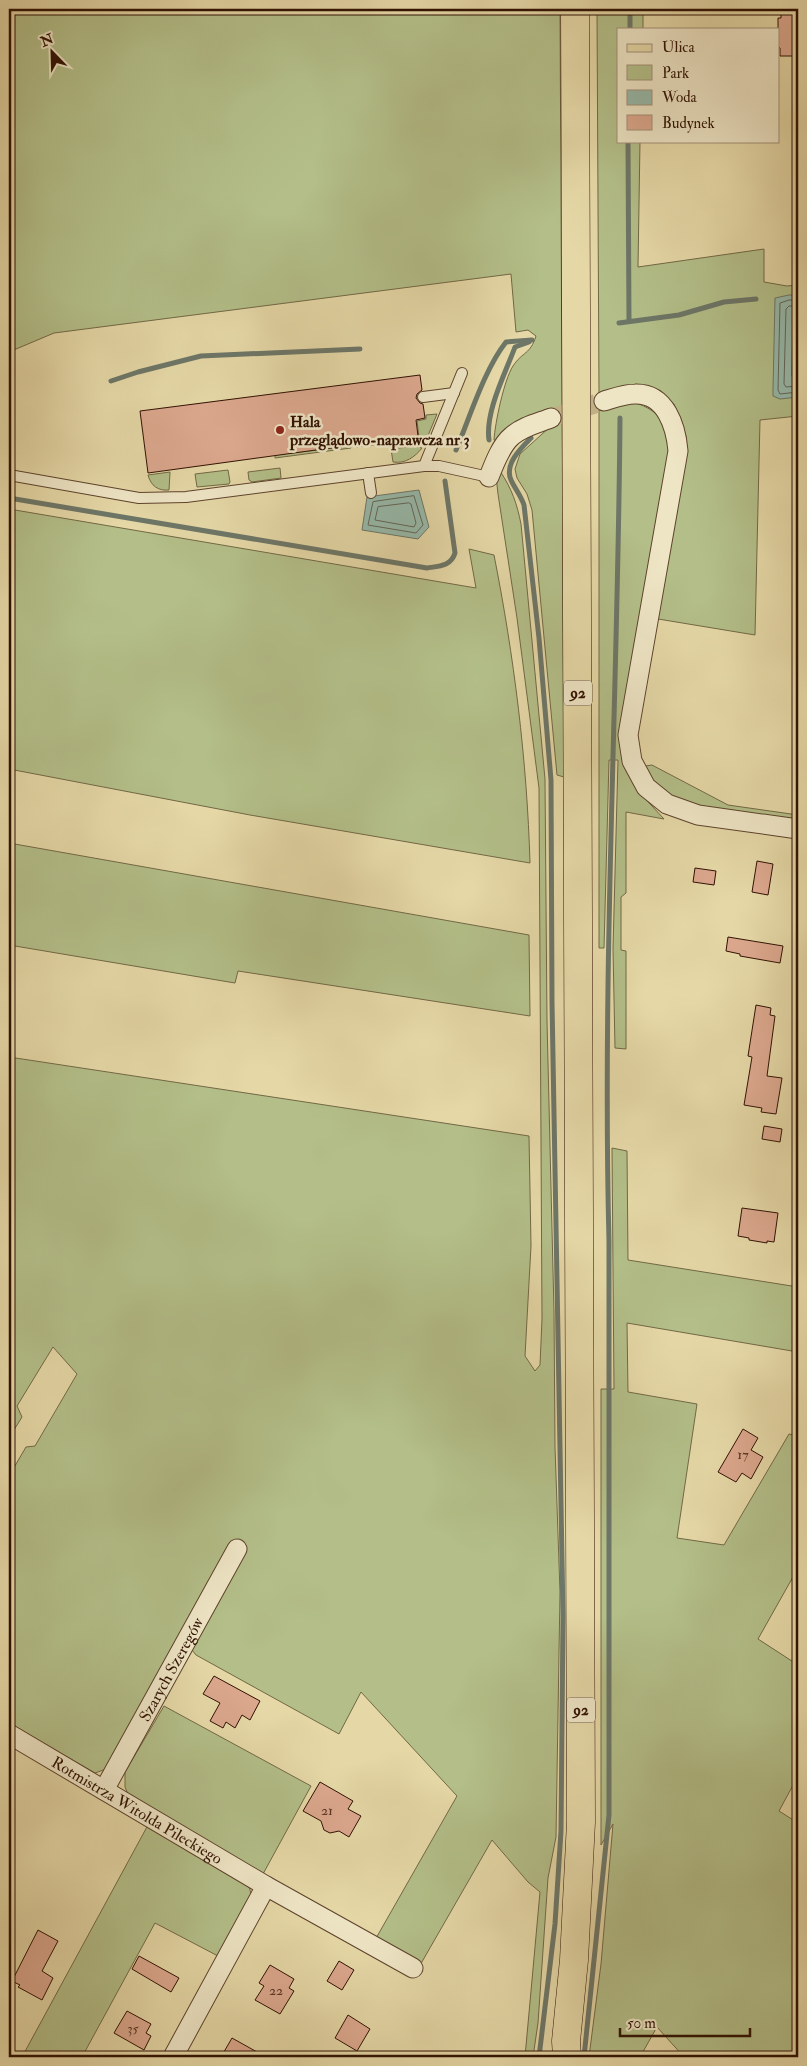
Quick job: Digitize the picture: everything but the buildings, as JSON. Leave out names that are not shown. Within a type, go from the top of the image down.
[{"type":"main road","name":"92","points":[[565,2052],[574,1960],[581,1822],[576,9]]},
{"type":"street","points":[[604,401],[636,394],[656,400],[665,407],[673,424],[678,451],[628,735],[632,761],[646,787],[667,804],[698,815],[798,828]]},
{"type":"street","points":[[489,477],[496,460],[511,436],[551,418]]},
{"type":"street","name":"Szarych Szeregów","points":[[104,1790],[238,1549]]},
{"type":"street","name":"Rotmistrza Witolda Pileckiego","points":[[9,1734],[266,1886],[413,1968]]},
{"type":"street","points":[[173,2057],[266,1886]]},
{"type":"lane","points":[[424,466],[462,373]]},
{"type":"lane","points":[[422,397],[454,392]]},
{"type":"lane","points":[[9,475],[139,498],[159,499],[424,466],[439,466],[489,477]]},
{"type":"lane","points":[[368,473],[371,493]]},
{"type":"green space","points":[[9,9],[560,9],[564,777],[557,775],[532,510],[527,494],[517,478],[515,469],[520,454],[552,425],[499,442],[494,440],[506,381],[513,366],[529,350],[536,336],[528,330],[516,332],[511,274],[54,333],[9,352]]},
{"type":"green space","points":[[597,9],[643,9],[643,28],[617,28],[617,142],[640,142],[638,267],[764,249],[764,282],[787,286],[798,285],[798,416],[760,420],[755,635],[652,618],[686,436],[674,404],[658,391],[599,394]]},
{"type":"green space","points":[[633,402],[651,410],[661,420],[672,452],[622,724],[639,792],[664,819],[626,812],[626,893],[621,897],[621,950],[626,951],[626,1049],[615,1048],[613,949],[618,760],[609,760],[604,948],[599,948],[599,410]]},
{"type":"green space","points":[[437,414],[427,438],[356,447],[355,445],[419,437],[417,421],[426,419],[426,415]]},
{"type":"green space","points":[[350,446],[351,448],[275,458],[275,455]]},
{"type":"green space","points":[[415,446],[422,448],[413,457],[402,462],[393,462],[391,449]]},
{"type":"green space","points":[[280,468],[281,478],[252,482],[249,480],[248,472]]},
{"type":"green space","points":[[228,470],[229,484],[197,487],[195,474]]},
{"type":"green space","points":[[500,471],[514,497],[521,524],[545,779],[547,1021],[554,1312],[555,1447],[560,1592],[556,1837],[548,1878],[538,2023],[533,2057],[525,2057],[540,1892],[528,1882],[492,1840],[419,1967],[375,1940],[457,1796],[361,1692],[339,1734],[196,1655],[192,1650],[109,1768],[95,1773],[9,1723],[9,1651],[14,1642],[9,1639],[9,1476],[26,1447],[35,1446],[77,1374],[53,1347],[17,1406],[22,1417],[9,1438],[9,1057],[529,1136],[531,1246],[525,1356],[535,1371],[540,1365],[542,1319],[539,788],[517,618],[498,494],[496,476]]},
{"type":"green space","points":[[170,472],[169,490],[162,490],[156,487],[148,475]]},
{"type":"green space","points":[[9,509],[476,588],[469,549],[494,555],[508,631],[523,747],[530,863],[250,815],[9,769]]},
{"type":"green space","points":[[652,765],[728,805],[798,815],[798,824],[705,809],[664,794],[639,767]]},
{"type":"green space","points":[[9,843],[529,935],[530,1016],[238,971],[235,983],[9,945]]},
{"type":"green space","points":[[612,1148],[627,1151],[628,1260],[798,1287],[798,1352],[627,1323],[628,1392],[697,1404],[677,1538],[724,1545],[789,1434],[798,1436],[798,1568],[758,1639],[798,1665],[798,1776],[779,1811],[798,1823],[798,2057],[684,2057],[657,2027],[640,2057],[589,2057],[601,1964],[613,1824],[601,1845],[601,1389],[614,1389]]},
{"type":"green space","points":[[164,1706],[311,1786],[263,1874],[130,1799],[125,1787],[125,1772]]},
{"type":"green space","points":[[148,1825],[249,1886],[251,1894],[218,1956],[155,1923],[82,2057],[22,2057]]},
{"type":"water","points":[[798,295],[798,397],[780,399],[773,396],[775,298]]},
{"type":"water","points":[[419,490],[429,527],[418,539],[362,530],[367,497]]},
{"type":"waterway","points":[[630,9],[630,28]]},
{"type":"waterway","points":[[628,142],[629,321]]},
{"type":"waterway","points":[[619,323],[679,315],[724,302],[756,299]]},
{"type":"waterway","points":[[456,450],[484,380],[498,353],[506,342],[532,340]]},
{"type":"waterway","points":[[489,440],[490,417],[501,381],[515,347],[529,342]]},
{"type":"waterway","points":[[111,381],[201,356],[360,349]]},
{"type":"waterway","points":[[584,2057],[609,1815],[607,1035],[620,418]]},
{"type":"waterway","points":[[531,438],[515,457],[509,474],[524,505],[539,638],[551,780],[552,1002],[563,1616],[561,1831],[555,1924],[539,2057]]},
{"type":"waterway","points":[[9,498],[427,568],[448,563],[455,553],[445,481]]},
{"type":"tunnel","points":[[551,418],[604,401]]},
{"type":"place","name":"Hala przeglądowo-naprawcza nr 3","points":[[280,430]]}]
